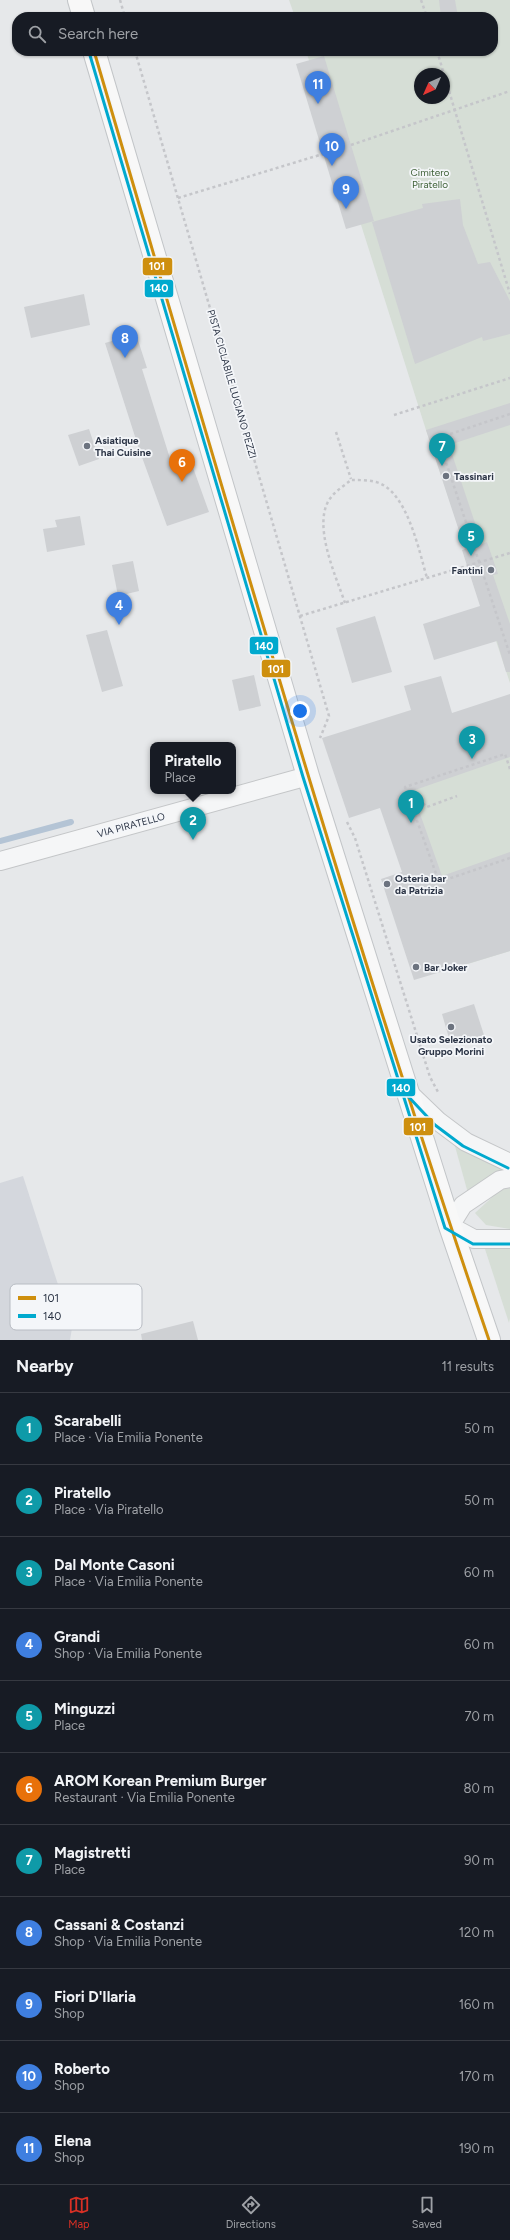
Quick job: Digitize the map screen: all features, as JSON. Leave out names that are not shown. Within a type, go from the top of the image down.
[{"type":"main road","points":[[79,0],[83,12]]},
{"type":"main road","points":[[95,56],[308,776],[411,1095],[450,1226],[489,1340]]},
{"type":"street","name":"VIA PIRATELLO","points":[[0,861],[308,776]]},
{"type":"street","points":[[411,1095],[438,1121],[466,1142],[510,1163]]},
{"type":"street","points":[[510,1178],[500,1180],[463,1205],[450,1226],[474,1239],[510,1239]]},
{"type":"path","points":[[120,0],[124,12]]},
{"type":"path","points":[[421,0],[425,12]]},
{"type":"path","name":"PISTA CICLABILE LUCIANO PEZZI","points":[[135,56],[329,716],[320,738],[322,745]]},
{"type":"path","points":[[439,56],[510,294]]},
{"type":"path","points":[[351,145],[510,91]]},
{"type":"path","points":[[178,198],[323,154]]},
{"type":"path","points":[[394,415],[510,378]]},
{"type":"path","points":[[510,414],[438,438],[510,655]]},
{"type":"path","points":[[336,432],[351,480]]},
{"type":"path","points":[[345,603],[325,542],[323,518],[331,496],[351,480],[376,482],[395,495],[408,516],[427,578]]},
{"type":"path","points":[[300,616],[510,553]]},
{"type":"path","points":[[510,769],[505,754],[405,787],[439,882],[510,858]]},
{"type":"path","points":[[414,795],[427,807],[457,796]]},
{"type":"path","points":[[344,817],[355,838],[430,1077],[441,1097]]},
{"type":"shaded area","points":[[23,1176],[58,1284],[10,1284],[10,1330],[72,1330],[70,1340],[0,1340],[0,1183]]},
{"type":"green space","name":"Cimitero Piratello","points":[[289,0],[510,0],[510,683],[426,430],[308,56],[498,56],[498,12],[293,12]]},
{"type":"green space","points":[[510,737],[510,951],[455,968],[389,776]]},
{"type":"green space","points":[[453,1139],[510,1168],[469,1197]]},
{"type":"green space","points":[[510,1188],[510,1229],[486,1225],[475,1213],[500,1190]]},
{"type":"green space","points":[[510,1244],[510,1318],[509,1323],[484,1246]]},
{"type":"building","points":[[439,0],[455,0],[457,12],[440,12]]},
{"type":"building","points":[[324,56],[374,221],[346,229],[296,64]]},
{"type":"building","points":[[460,199],[463,225],[478,264],[490,262],[510,301],[510,334],[483,341],[482,337],[415,364],[372,222],[423,208],[422,204]]},
{"type":"building","points":[[84,294],[90,325],[31,338],[24,307]]},
{"type":"building","points":[[136,334],[147,368],[142,369],[173,468],[191,462],[209,512],[167,526],[139,449],[105,343]]},
{"type":"building","points":[[510,403],[510,425],[449,445],[482,544],[487,542],[498,574],[493,575],[510,624],[510,672],[506,672],[497,641],[434,660],[423,624],[480,606],[462,550],[465,549],[426,430]]},
{"type":"building","points":[[89,429],[99,459],[79,466],[68,435]]},
{"type":"building","points":[[80,516],[85,545],[47,552],[43,529],[57,527],[55,520]]},
{"type":"building","points":[[133,561],[139,591],[118,596],[112,565]]},
{"type":"building","points":[[375,616],[392,672],[352,683],[336,628]]},
{"type":"building","points":[[107,630],[123,686],[102,692],[86,635]]},
{"type":"building","points":[[254,675],[261,706],[239,711],[232,680]]},
{"type":"building","points":[[441,676],[452,713],[510,694],[510,757],[412,791],[442,876],[510,852],[510,951],[414,980],[381,879],[402,872],[380,808],[349,818],[322,738],[411,710],[404,686]]},
{"type":"building","points":[[474,1004],[484,1035],[451,1045],[442,1014]]},
{"type":"building","points":[[193,1321],[198,1340],[142,1340],[141,1334]]},
{"type":"waterway","points":[[0,841],[71,822]]},
{"type":"transit line","name":"140","points":[[90,56],[303,777],[445,1228],[473,1244],[510,1244]]},
{"type":"transit line","name":"101","points":[[95,56],[334,859],[384,1020],[489,1340]]},
{"type":"transit line","name":"140","points":[[405,1093],[435,1125],[463,1146],[508,1168]]},
{"type":"place","name":"Elena","points":[[318,104]]},
{"type":"place","name":"Roberto","points":[[332,166]]},
{"type":"place","name":"Fiori D'Ilaria","points":[[346,209]]},
{"type":"place","name":"Cassani & Costanzi","points":[[125,358]]},
{"type":"place","name":"Asiatique Thai Cuisine","points":[[87,446]]},
{"type":"place","name":"Magistretti","points":[[442,466]]},
{"type":"place","name":"Tassinari","points":[[446,476]]},
{"type":"place","name":"AROM Korean Premium Burger","points":[[182,482]]},
{"type":"place","name":"Minguzzi","points":[[471,556]]},
{"type":"place","name":"Fantini","points":[[491,570]]},
{"type":"place","name":"Grandi","points":[[119,625]]},
{"type":"place","name":"Dal Monte Casoni","points":[[472,759]]},
{"type":"place","name":"Scarabelli","points":[[411,823]]},
{"type":"place","name":"Piratello","points":[[193,840]]},
{"type":"place","name":"Osteria bar da Patrizia","points":[[387,884]]},
{"type":"place","name":"Bar Joker","points":[[416,967]]},
{"type":"place","name":"Usato Selezionato Gruppo Morini","points":[[451,1027]]}]
